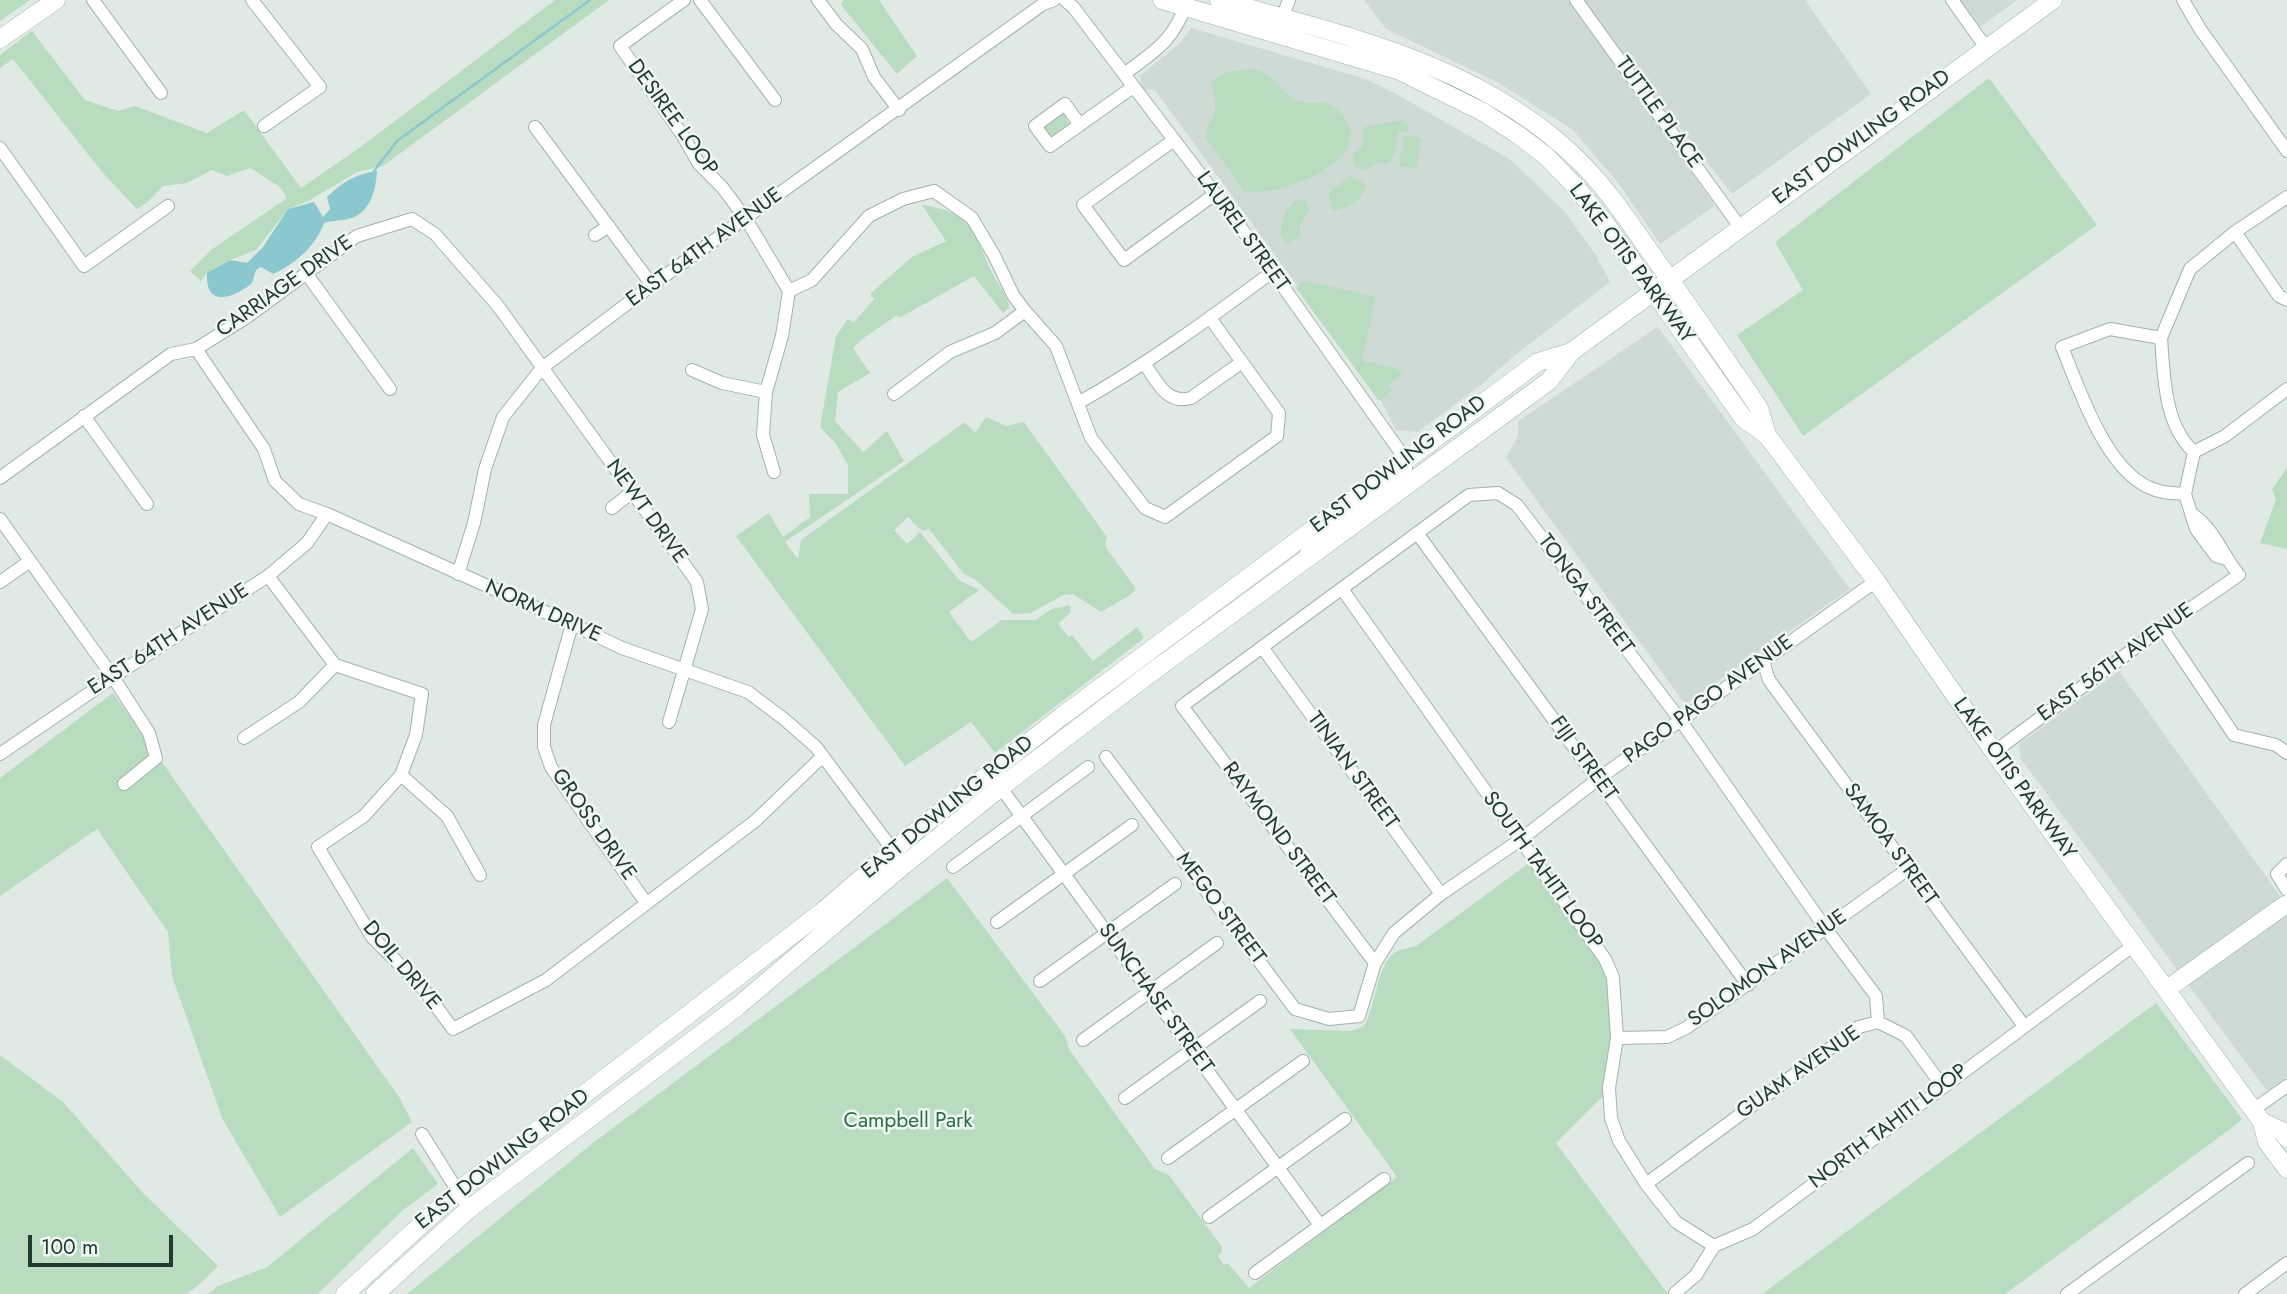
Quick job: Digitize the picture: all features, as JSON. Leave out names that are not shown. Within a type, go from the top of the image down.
[{"type":"main road","points":[[0,39],[55,0]]},
{"type":"main road","name":"LAKE OTIS PARKWAY","points":[[1162,0],[1186,4],[1238,23],[1400,71],[1483,112],[1546,156],[1574,185],[1605,223],[1744,419],[1767,435],[1876,581],[1994,752],[2257,1116],[2267,1142],[2287,1170]]},
{"type":"main road","name":"LAKE OTIS PARKWAY","points":[[1219,0],[1408,55],[1455,75],[1528,119],[1582,164],[1628,221],[1759,408],[1767,435]]},
{"type":"main road","name":"EAST DOWLING ROAD","points":[[345,1294],[458,1191],[822,912],[1001,788],[1301,562],[1549,380],[1571,352],[2053,0]]},
{"type":"main road","points":[[1238,23],[1278,22],[1282,18]]},
{"type":"main road","name":"EAST DOWLING ROAD","points":[[375,1294],[470,1209],[737,1007],[990,773],[1062,716],[1538,362],[1571,352]]},
{"type":"main road","points":[[2167,989],[2286,897]]},
{"type":"main road","name":"LAKE OTIS PARKWAY","points":[[2257,1116],[2282,1131],[2287,1138]]},
{"type":"street","points":[[93,0],[161,93]]},
{"type":"street","points":[[252,0],[320,87],[264,126]]},
{"type":"street","name":"DESIREE LOOP","points":[[684,0],[620,46],[683,136],[699,164],[722,187],[746,219]]},
{"type":"street","points":[[700,0],[775,100]]},
{"type":"street","points":[[818,0],[836,24],[862,49],[874,77],[899,110]]},
{"type":"street","name":"EAST 64TH AVENUE","points":[[458,574],[474,523],[485,469],[503,417],[542,368],[652,285],[1043,4],[1054,0]]},
{"type":"street","points":[[1282,18],[1289,0]]},
{"type":"street","name":"TUTTLE PLACE","points":[[1576,0],[1740,227]]},
{"type":"street","points":[[1952,0],[1987,49]]},
{"type":"street","points":[[2183,0],[2200,29],[2285,144]]},
{"type":"street","name":"LAUREL STREET","points":[[1070,4],[1215,194],[1406,460]]},
{"type":"street","points":[[1124,74],[1159,48],[1180,24],[1186,4]]},
{"type":"street","points":[[1080,125],[1133,87]]},
{"type":"street","points":[[536,127],[652,285]]},
{"type":"street","points":[[1174,139],[1083,205],[1124,260],[1215,194]]},
{"type":"street","points":[[0,148],[85,265],[167,206]]},
{"type":"street","points":[[789,292],[812,280],[869,216],[935,185],[972,218],[1025,311],[1056,346],[1091,438],[1145,508],[1165,517],[1277,436],[1279,413],[1210,318]]},
{"type":"street","points":[[2194,452],[2176,425],[2165,391],[2161,338],[2190,269],[2235,232],[2287,197]]},
{"type":"street","name":"CARRIAGE DRIVE","points":[[0,478],[171,354],[196,349],[247,317],[357,236],[412,219],[435,234],[498,306],[542,368]]},
{"type":"street","points":[[746,219],[789,292],[782,337],[766,392],[763,435],[774,472]]},
{"type":"street","points":[[596,235],[609,226]]},
{"type":"street","points":[[2235,232],[2279,296],[2287,300]]},
{"type":"street","points":[[1078,403],[1144,363],[1272,272]]},
{"type":"street","points":[[306,273],[390,389]]},
{"type":"street","points":[[894,394],[950,352],[995,333],[1025,311]]},
{"type":"street","points":[[2161,338],[2110,329],[2062,348],[2092,424],[2126,471],[2137,481],[2158,491],[2185,494],[2194,452]]},
{"type":"street","name":"NORM DRIVE","points":[[196,349],[264,449],[275,481],[299,504],[327,514],[622,649],[748,692],[798,730],[823,756],[899,858]]},
{"type":"street","points":[[1144,363],[1169,397],[1181,401],[1191,398],[1242,362]]},
{"type":"street","name":"NEWT DRIVE","points":[[542,368],[697,582],[702,609],[669,722]]},
{"type":"street","points":[[692,370],[722,383],[766,392]]},
{"type":"street","points":[[2194,452],[2225,436],[2287,389]]},
{"type":"street","points":[[84,416],[147,504]]},
{"type":"street","points":[[1301,562],[1314,542],[1323,534],[1399,480],[1406,469],[1406,460]]},
{"type":"street","points":[[611,508],[632,492]]},
{"type":"street","name":"TONGA STREET","points":[[1182,706],[1469,495],[1498,493],[1517,505],[1681,721],[1825,929],[1876,996],[1878,1022]]},
{"type":"street","name":"EAST 56TH AVENUE","points":[[1994,752],[2162,628],[2239,575],[2226,559],[2224,549],[2205,523],[2192,514],[2185,494]]},
{"type":"street","name":"EAST 64TH AVENUE","points":[[0,754],[268,576],[307,543],[327,514]]},
{"type":"street","points":[[0,519],[113,677],[149,733],[156,758],[124,784]]},
{"type":"street","name":"FIJI STREET","points":[[1417,533],[1748,985]]},
{"type":"street","points":[[0,582],[30,561]]},
{"type":"street","points":[[244,738],[299,702],[335,664],[268,576]]},
{"type":"street","name":"PAGO PAGO AVENUE","points":[[1359,1016],[1375,963],[1394,933],[1441,894],[1520,840],[1598,779],[1876,581]]},
{"type":"street","name":"SOUTH TAHITI LOOP","points":[[1342,589],[1605,959],[1613,977],[1617,1038],[1609,1088],[1611,1118],[1619,1141],[1646,1184]]},
{"type":"street","name":"GROSS DRIVE","points":[[572,624],[544,726],[544,747],[551,767],[646,903]]},
{"type":"street","points":[[2162,628],[2234,735],[2276,745],[2287,752]]},
{"type":"street","name":"TINIAN STREET","points":[[1262,648],[1441,894]]},
{"type":"street","name":"SAMOA STREET","points":[[1763,661],[1769,680],[2024,1026]]},
{"type":"street","name":"DOIL DRIVE","points":[[335,664],[422,694],[415,735],[401,775],[364,816],[318,847],[372,937],[421,986],[453,1029],[546,980],[755,821],[823,756]]},
{"type":"street","name":"RAYMOND STREET","points":[[1182,706],[1375,963]]},
{"type":"street","name":"MEGO STREET","points":[[1106,757],[1295,1009],[1329,1019],[1359,1016]]},
{"type":"street","points":[[953,867],[1088,767]]},
{"type":"street","name":"SUNCHASE STREET","points":[[990,773],[1320,1226]]},
{"type":"street","points":[[401,775],[447,816],[480,875]]},
{"type":"street","points":[[997,922],[1132,825]]},
{"type":"street","points":[[2286,897],[2277,874],[2287,864]]},
{"type":"street","name":"SOLOMON AVENUE","points":[[1617,1038],[1667,1037],[1686,1028],[1908,869]]},
{"type":"street","points":[[1040,981],[1175,884]]},
{"type":"street","points":[[1083,1040],[1217,943]]},
{"type":"street","name":"NORTH TAHITI LOOP","points":[[1714,1246],[1753,1229],[2134,945]]},
{"type":"street","points":[[1125,1098],[1260,1001]]},
{"type":"street","name":"GUAM AVENUE","points":[[1646,1184],[1859,1027],[1878,1022],[1906,1036],[1943,1087]]},
{"type":"street","points":[[1168,1158],[1303,1061]]},
{"type":"street","points":[[2257,1116],[2287,1086]]},
{"type":"street","points":[[1209,1217],[1345,1119]]},
{"type":"street","points":[[422,1134],[470,1209]]},
{"type":"street","points":[[2067,1294],[2248,1163]]},
{"type":"street","points":[[1255,1273],[1384,1179]]},
{"type":"street","points":[[1646,1184],[1676,1222],[1714,1246],[1696,1275],[1675,1293]]},
{"type":"street","points":[[2245,1294],[2287,1263]]},
{"type":"shaded area","points":[[1364,0],[1805,0],[1871,94],[1732,194],[1645,84],[1634,90],[1715,206],[1660,244],[1619,184],[1573,130],[1499,83],[1386,29]]},
{"type":"shaded area","points":[[1960,0],[2017,0],[1980,27]]},
{"type":"shaded area","points":[[1191,28],[1366,79],[1511,160],[1565,212],[1595,254],[1610,282],[1418,432],[1396,430],[1381,401],[1155,90],[1142,89],[1140,76],[1180,43]]},
{"type":"shaded area","points":[[1658,327],[1850,589],[1685,704],[1506,458],[1518,436],[1518,421]]},
{"type":"shaded area","points":[[2119,671],[2287,906],[2287,1077],[2267,1091],[2021,759],[2019,744]]},
{"type":"green space","points":[[0,0],[30,0],[0,21]]},
{"type":"green space","points":[[555,0],[609,0],[383,166],[357,172],[310,200],[288,209],[256,250],[230,260],[207,273],[201,281],[190,271],[211,250],[287,198],[280,187],[250,168],[227,176],[212,170],[187,183],[163,186],[137,209],[102,172],[13,59],[0,68],[0,55],[32,31],[85,100],[118,111],[135,106],[207,133],[244,110],[301,188],[362,146]]},
{"type":"green space","points":[[843,0],[879,0],[917,56],[897,74],[841,5]]},
{"type":"green space","points":[[1234,70],[1261,71],[1294,99],[1325,103],[1335,108],[1349,126],[1350,142],[1340,157],[1324,170],[1303,181],[1260,192],[1244,191],[1206,138],[1215,110],[1212,83]]},
{"type":"green space","points":[[1989,78],[2097,225],[1803,436],[1737,335],[1803,290],[1775,242]]},
{"type":"green space","points":[[1064,113],[1069,125],[1054,136],[1050,135],[1044,127],[1052,117]]},
{"type":"green space","points":[[1402,120],[1408,125],[1407,132],[1399,132],[1395,152],[1389,163],[1379,162],[1363,171],[1353,164],[1353,154],[1363,147],[1364,127]]},
{"type":"green space","points":[[1404,135],[1421,138],[1416,169],[1399,166]]},
{"type":"green space","points":[[1351,176],[1367,185],[1364,191],[1353,203],[1331,211],[1329,192]]},
{"type":"green space","points":[[1305,200],[1310,210],[1302,222],[1300,236],[1288,244],[1281,236],[1284,217],[1295,201]]},
{"type":"green space","points":[[922,205],[940,208],[953,214],[971,229],[1006,296],[1009,308],[1003,313],[974,276],[901,317],[896,316],[853,348],[870,373],[838,392],[835,421],[863,452],[887,431],[904,461],[785,542],[798,559],[801,540],[965,422],[975,433],[986,417],[1006,426],[1024,422],[1107,537],[1105,546],[1136,589],[1130,595],[1101,612],[1073,594],[1063,595],[1031,613],[1013,614],[976,580],[964,574],[929,529],[922,531],[908,517],[894,530],[907,544],[920,532],[959,580],[979,590],[949,612],[971,642],[1002,620],[1035,620],[1052,609],[1070,605],[1071,612],[1058,624],[1069,637],[1072,635],[1093,661],[1137,627],[1144,638],[995,753],[971,722],[905,766],[736,536],[769,513],[783,537],[810,517],[809,494],[848,494],[848,465],[835,443],[820,427],[836,336],[848,319],[854,322],[874,299],[870,294],[912,257],[946,241]]},
{"type":"green space","points":[[1304,281],[1376,297],[1362,361],[1398,369],[1402,374],[1388,385],[1392,391],[1379,401],[1296,288]]},
{"type":"green space","points":[[2287,468],[2287,549],[2260,543],[2276,499],[2272,489]]},
{"type":"green space","points":[[113,693],[399,1097],[412,1122],[280,1217],[222,1118],[172,976],[168,932],[97,829],[0,896],[0,778]]},
{"type":"green space","name":"Campbell Park","points":[[1529,863],[1606,970],[1616,1035],[1604,1095],[1556,1143],[1668,1294],[407,1294],[593,1143],[947,878],[1065,1036],[1069,1049],[1155,1169],[1169,1175],[1222,1247],[1218,1256],[1224,1265],[1228,1263],[1249,1288],[1397,1177],[1290,1029],[1351,1031],[1364,1026],[1383,968],[1394,953],[1416,946]]},
{"type":"green space","points":[[2156,1003],[2242,1119],[2233,1127],[2005,1294],[1762,1294]]},
{"type":"green space","points":[[0,1055],[63,1102],[143,1193],[218,1266],[200,1284],[186,1294],[0,1294]]},
{"type":"green space","points":[[413,1148],[438,1184],[403,1210],[318,1294],[208,1294],[218,1286],[267,1267]]},
{"type":"water","points":[[377,171],[374,192],[368,205],[358,215],[324,223],[310,247],[296,260],[273,274],[261,267],[256,270],[252,283],[245,289],[222,297],[211,292],[207,273],[230,260],[247,263],[263,247],[288,209],[314,202],[323,217],[330,209],[327,197],[344,183]]},
{"type":"waterway","points":[[374,171],[397,141],[590,0]]}]
